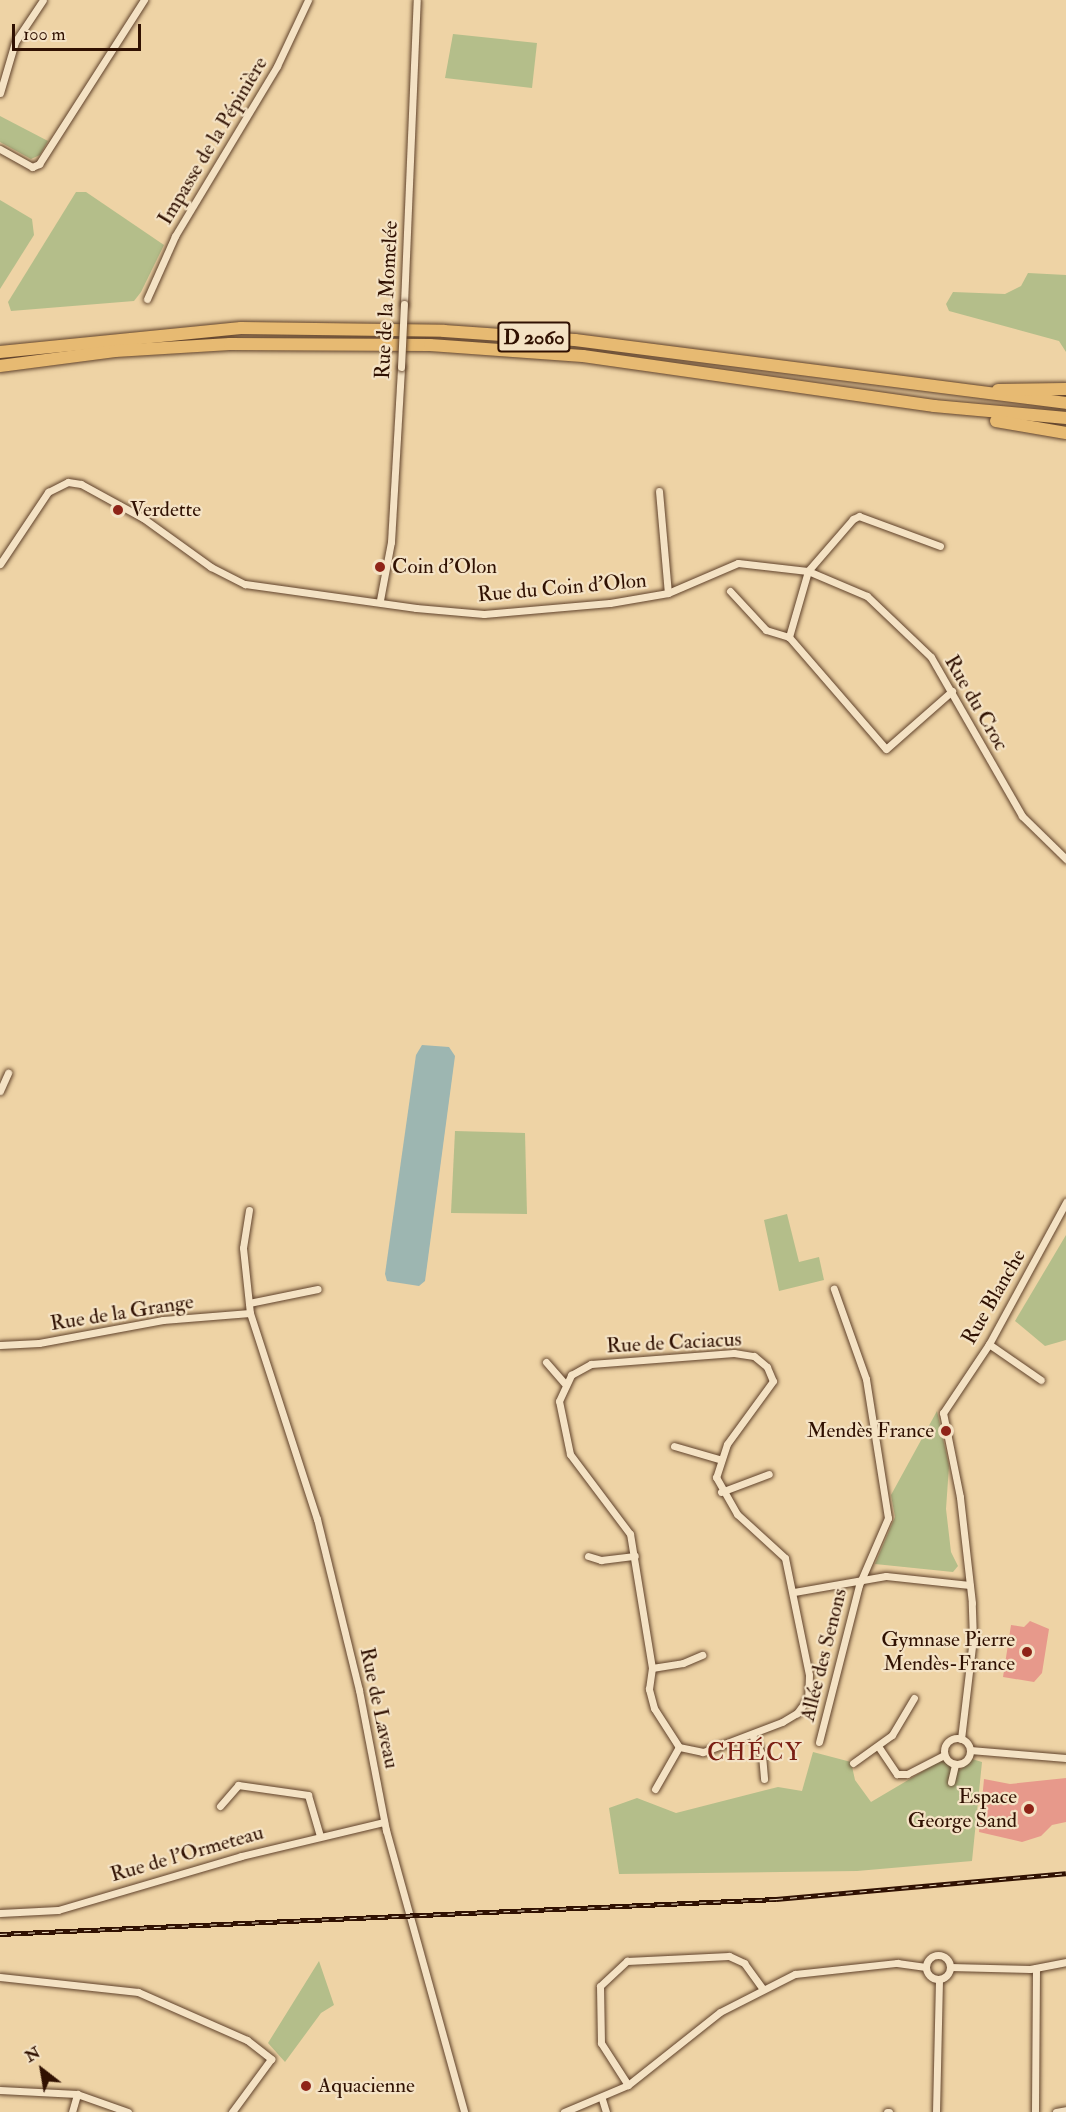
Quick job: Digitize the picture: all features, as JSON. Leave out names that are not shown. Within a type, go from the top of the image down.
[{"type":"highway","name":"D 2060","points":[[0,352],[241,328],[422,330],[575,340],[868,381],[1066,403]]},
{"type":"highway","name":"D 2060","points":[[0,366],[230,344],[430,345],[582,356],[934,406],[1066,418]]},
{"type":"highway","points":[[868,381],[1066,389]]},
{"type":"highway","points":[[934,406],[973,418],[1066,433]]},
{"type":"street","points":[[0,93],[15,42],[43,0]]},
{"type":"street","points":[[0,149],[32,167],[39,164],[129,28],[144,0]]},
{"type":"street","name":"Impasse de la Pépinière","points":[[147,299],[175,236],[277,66],[308,0]]},
{"type":"street","name":"Rue de la Momelée","points":[[380,600],[391,542],[417,0]]},
{"type":"street","name":"Rue du Coin d'Olon","points":[[0,564],[48,492],[58,485],[81,484],[143,518],[211,567],[245,584],[484,614],[668,593]]},
{"type":"street","points":[[659,491],[668,593]]},
{"type":"street","points":[[789,637],[808,571],[859,516],[940,546]]},
{"type":"street","name":"Rue du Croc","points":[[668,593],[738,563],[808,571],[849,585],[889,612],[931,657],[1022,816],[1066,859]]},
{"type":"street","points":[[730,591],[766,630],[789,637],[886,748],[952,691]]},
{"type":"street","points":[[0,1091],[8,1073]]},
{"type":"street","name":"Rue Blanche","points":[[970,1585],[945,1406],[988,1344],[1066,1202]]},
{"type":"street","name":"Rue de Laveau","points":[[249,1210],[243,1248],[250,1313],[316,1519],[359,1690],[384,1822],[464,2112]]},
{"type":"street","points":[[249,1303],[318,1289]]},
{"type":"street","points":[[794,1592],[862,1577],[888,1518],[866,1379],[834,1289]]},
{"type":"street","name":"Rue de la Grange","points":[[0,1345],[39,1343],[163,1320],[250,1313]]},
{"type":"street","points":[[988,1344],[1041,1380]]},
{"type":"street","name":"Rue de Caciacus","points":[[564,1383],[591,1364],[734,1353],[754,1356],[771,1371],[773,1386],[719,1458]]},
{"type":"street","points":[[546,1362],[564,1383],[559,1401],[567,1447],[624,1524],[635,1557],[652,1668],[650,1689],[654,1708],[679,1748]]},
{"type":"street","points":[[674,1446],[719,1458],[716,1477],[721,1492],[736,1514],[785,1558],[794,1592],[809,1675],[808,1698],[797,1713],[752,1735],[710,1751],[679,1748]]},
{"type":"street","points":[[721,1492],[769,1474]]},
{"type":"street","points":[[588,1556],[601,1560],[635,1557]]},
{"type":"street","name":"Allée des Senons","points":[[819,1742],[862,1577],[970,1585]]},
{"type":"street","points":[[970,1585],[973,1639],[961,1739],[970,1750],[1066,1758]]},
{"type":"street","points":[[652,1668],[683,1664],[702,1655]]},
{"type":"street","points":[[853,1762],[878,1746],[895,1731],[914,1698]]},
{"type":"street","points":[[752,1735],[762,1755],[764,1779]]},
{"type":"street","points":[[944,1755],[946,1744],[961,1739]]},
{"type":"street","points":[[878,1746],[897,1774],[944,1755]]},
{"type":"street","points":[[655,1789],[679,1748]]},
{"type":"street","points":[[955,1764],[965,1762],[970,1750]]},
{"type":"street","points":[[944,1755],[955,1764]]},
{"type":"street","points":[[951,1782],[955,1764]]},
{"type":"street","points":[[220,1806],[238,1785],[308,1795],[320,1836]]},
{"type":"street","name":"Rue de l'Ormeteau","points":[[0,1913],[58,1910],[130,1886],[320,1836],[384,1822]]},
{"type":"street","points":[[564,2112],[602,2099],[628,2085],[720,2012],[762,1988],[795,1974],[844,1966],[926,1967],[938,1955],[950,1967],[1036,1968],[1066,1962]]},
{"type":"street","points":[[628,2085],[601,2043],[600,1986],[627,1961],[729,1956],[744,1963],[762,1988]]},
{"type":"street","points":[[926,1967],[931,1977],[939,1979]]},
{"type":"street","points":[[936,2112],[939,1979],[950,1967]]},
{"type":"street","points":[[1035,2112],[1036,1968]]},
{"type":"street","points":[[0,1977],[138,1992],[248,2040],[271,2059],[232,2112]]},
{"type":"street","points":[[0,2090],[77,2094],[128,2112]]},
{"type":"street","points":[[72,2112],[77,2094]]},
{"type":"street","points":[[602,2099],[606,2112]]},
{"type":"street","points":[[1056,2112],[1066,2110]]},
{"type":"green space","points":[[453,34],[537,43],[532,88],[445,78]]},
{"type":"green space","points":[[0,116],[48,141],[40,155],[31,159],[0,142]]},
{"type":"green space","points":[[76,192],[86,192],[164,245],[141,292],[134,301],[11,311],[8,302]]},
{"type":"green space","points":[[0,200],[32,219],[34,235],[0,289]]},
{"type":"green space","points":[[1028,273],[1066,275],[1066,352],[1059,341],[949,311],[946,304],[953,292],[1005,294],[1021,286]]},
{"type":"green space","points":[[455,1131],[525,1133],[527,1214],[451,1213]]},
{"type":"green space","points":[[787,1214],[799,1262],[819,1257],[824,1280],[779,1291],[764,1220]]},
{"type":"green space","points":[[1066,1235],[1066,1340],[1045,1346],[1015,1321]]},
{"type":"green space","points":[[937,1411],[949,1466],[946,1509],[951,1552],[958,1566],[953,1572],[875,1564],[895,1517],[891,1495]]},
{"type":"green space","points":[[813,1752],[851,1762],[855,1780],[871,1802],[942,1760],[960,1770],[972,1759],[982,1762],[972,1861],[857,1871],[619,1874],[609,1808],[637,1798],[676,1813],[778,1787],[802,1791]]},
{"type":"green space","points":[[319,1961],[334,2005],[321,2013],[285,2062],[268,2043]]},
{"type":"water","points":[[422,1045],[449,1047],[455,1056],[425,1281],[419,1286],[387,1281],[385,1274],[416,1055]]},
{"type":"building","name":"Gymnase Pierre Mendès-France","points":[[1030,1621],[1049,1629],[1042,1673],[1034,1682],[1003,1677],[1011,1625],[1024,1627]]},
{"type":"building","points":[[1066,1778],[1066,1822],[1052,1825],[1041,1836],[1022,1842],[979,1832],[984,1779],[1010,1784]]},
{"type":"railway","points":[[0,1934],[776,1899],[1066,1873]]},
{"type":"place","name":"Verdette","points":[[118,510]]},
{"type":"place","name":"Coin d'Olon","points":[[380,567]]},
{"type":"place","name":"Mendès France","points":[[946,1431]]},
{"type":"place","name":"Gymnase Pierre Mendès-France","points":[[1027,1652]]},
{"type":"place","name":"Espace George Sand","points":[[1029,1809]]},
{"type":"place","name":"Aquacienne","points":[[306,2086]]},
{"type":"district","name":"CHÉCY","points":[[755,1753]]}]
